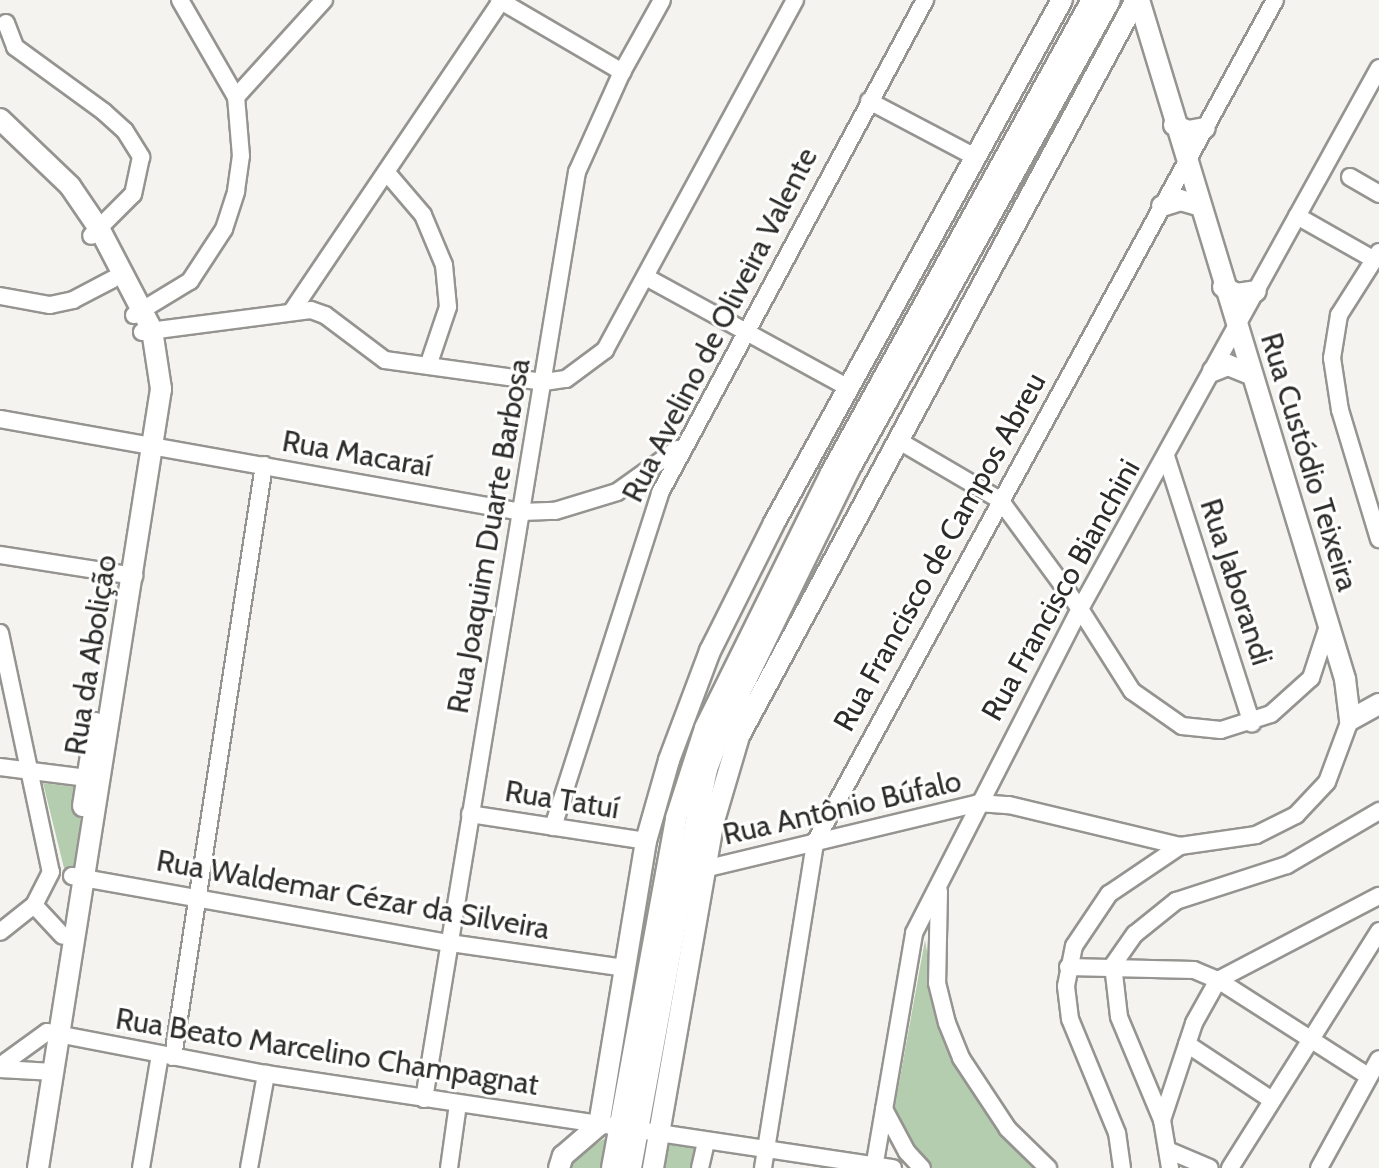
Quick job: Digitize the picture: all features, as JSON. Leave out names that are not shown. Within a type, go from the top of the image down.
[{"type":"main road","points":[[631,1168],[618,1128],[625,968],[646,841],[669,760],[710,651],[849,388],[1062,0]]},
{"type":"main road","points":[[612,1168],[676,818],[688,771],[721,689],[831,473],[1092,0]]},
{"type":"main road","points":[[618,1128],[688,858],[707,769],[723,727],[850,468],[1110,0]]},
{"type":"main road","points":[[653,1168],[704,869],[739,736],[822,575],[899,441],[1138,0]]},
{"type":"main road","name":"Rua Custódio Teixeira","points":[[1138,0],[1185,164],[1345,679],[1350,720]]},
{"type":"main road","points":[[1111,46],[1119,37],[1136,31],[1152,47]]},
{"type":"main road","name":"Rua da Abolição","points":[[0,119],[59,177],[96,233],[143,322],[161,389],[127,575],[54,1034],[25,1168]]},
{"type":"main road","points":[[1174,125],[1188,131],[1205,128]]},
{"type":"main road","points":[[1162,206],[1180,200],[1198,205]]},
{"type":"main road","name":"Rua da Abolição","points":[[96,233],[113,279],[143,322]]},
{"type":"main road","points":[[1223,287],[1237,294],[1256,291]]},
{"type":"main road","points":[[1213,371],[1228,365],[1250,374]]},
{"type":"main road","name":"Rua da Abolição","points":[[54,1034],[63,936],[78,876],[87,778],[127,575]]},
{"type":"main road","points":[[1350,720],[1379,704]]},
{"type":"main road","name":"Rua da Abolição","points":[[38,1168],[47,1072]]},
{"type":"main road","points":[[570,1121],[575,1144]]},
{"type":"main road","points":[[559,1168],[575,1144],[618,1128]]},
{"type":"street","points":[[143,322],[190,281],[224,229],[241,156],[236,97],[180,0]]},
{"type":"street","points":[[236,97],[324,0]]},
{"type":"street","points":[[292,311],[388,174],[500,0],[622,72]]},
{"type":"street","name":"Rua Joaquim Duarte Barbosa","points":[[424,1099],[577,172],[622,72],[662,0]]},
{"type":"street","points":[[143,322],[292,311],[325,315],[385,360],[544,382],[566,379],[605,350],[795,0]]},
{"type":"street","name":"Rua Avelino de Oliveira Valente","points":[[553,827],[644,534],[686,441],[743,330],[925,0]]},
{"type":"street","name":"Rua Francisco de Campos Abreu","points":[[763,1168],[815,842],[1275,0]]},
{"type":"street","points":[[6,23],[15,47],[104,112],[136,144],[140,178],[96,233]]},
{"type":"street","name":"Rua Francisco Bianchini","points":[[875,1167],[908,955],[940,877],[1080,609],[1379,68]]},
{"type":"street","points":[[869,101],[977,158]]},
{"type":"street","points":[[388,174],[423,215],[444,265],[448,307],[428,366]]},
{"type":"street","points":[[1350,177],[1379,194]]},
{"type":"street","points":[[1297,216],[1376,256],[1339,315],[1332,358],[1340,410],[1379,538]]},
{"type":"street","points":[[646,277],[849,388]]},
{"type":"street","points":[[0,296],[50,305],[73,300],[113,279]]},
{"type":"street","name":"Rua Macaraí","points":[[0,419],[521,512],[555,511],[617,492],[686,441]]},
{"type":"street","points":[[899,441],[1000,500],[1080,609],[1132,691],[1159,714],[1202,729],[1252,724],[1311,678],[1328,626]]},
{"type":"street","name":"Rua Jaborandi","points":[[1166,456],[1252,724]]},
{"type":"street","points":[[141,1168],[196,897],[264,465]]},
{"type":"street","points":[[0,555],[127,575]]},
{"type":"street","points":[[0,633],[51,872],[34,905],[0,932]]},
{"type":"street","points":[[1311,678],[1345,679]]},
{"type":"street","name":"Rua Custódio Teixeira","points":[[1122,1168],[1117,1133],[1070,1019],[1068,967],[1101,903],[1140,871],[1180,846],[1256,835],[1296,815],[1327,782],[1350,720]]},
{"type":"street","points":[[0,767],[87,778]]},
{"type":"street","name":"Rua Antônio Búfalo","points":[[704,869],[978,803],[1009,805],[1180,846]]},
{"type":"street","points":[[1210,1168],[1170,1160],[1162,1120],[1122,1029],[1113,965],[1135,934],[1176,901],[1287,865],[1379,811]]},
{"type":"street","name":"Rua Tatuí","points":[[470,814],[646,841]]},
{"type":"street","points":[[1140,871],[1145,837]]},
{"type":"street","name":"Rua Waldemar Cézar da Silveira","points":[[78,876],[450,943],[625,968]]},
{"type":"street","points":[[940,877],[936,970],[947,1023],[961,1058],[1008,1129],[1048,1168]]},
{"type":"street","points":[[1162,1120],[1187,1044],[1218,980],[1379,896]]},
{"type":"street","points":[[34,905],[63,936]]},
{"type":"street","points":[[1230,1168],[1269,1098],[1379,931]]},
{"type":"street","points":[[1068,967],[1113,965],[1194,970],[1218,980],[1368,1076]]},
{"type":"street","points":[[0,1068],[54,1034]]},
{"type":"street","name":"Rua Beato Marcelino Champagnat","points":[[54,1034],[266,1074],[893,1168]]},
{"type":"street","points":[[1187,1044],[1269,1098]]},
{"type":"street","points":[[1319,1168],[1379,1059]]},
{"type":"street","points":[[0,1068],[47,1072]]},
{"type":"street","points":[[249,1168],[266,1074]]},
{"type":"street","points":[[449,1168],[458,1104]]},
{"type":"street","points":[[884,1109],[907,1152],[922,1168]]},
{"type":"street","points":[[700,1168],[706,1141]]},
{"type":"green space","points":[[43,783],[85,788],[74,868],[65,872]]},
{"type":"green space","points":[[925,940],[943,1040],[976,1096],[1035,1168],[931,1168],[912,1160],[892,1122]]},
{"type":"green space","points":[[610,1135],[604,1168],[567,1168],[573,1159]]},
{"type":"green space","points":[[667,1145],[695,1147],[693,1168],[661,1168]]}]
